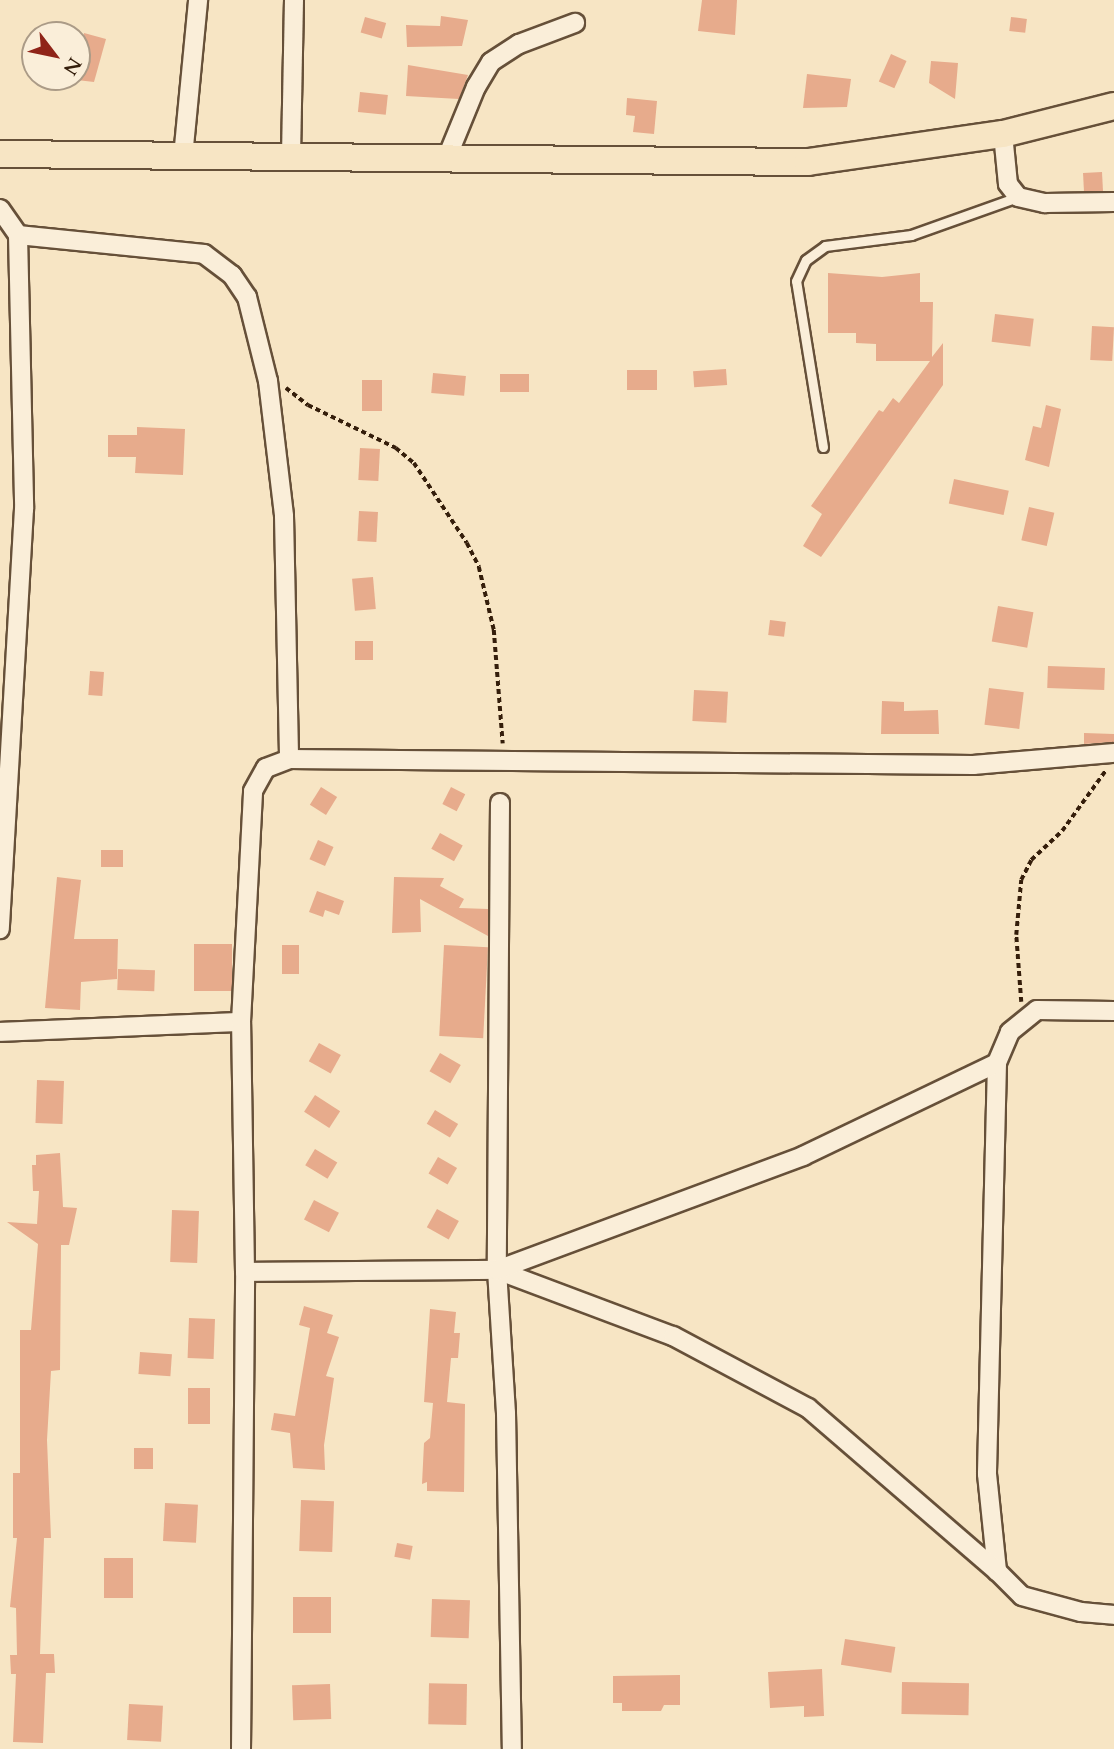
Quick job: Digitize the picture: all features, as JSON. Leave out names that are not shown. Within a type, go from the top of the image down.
[{"type":"main road","points":[[0,153],[808,162],[1003,134],[1114,106]]},
{"type":"street","points":[[183,157],[198,0]]},
{"type":"street","points":[[291,156],[294,0]]},
{"type":"street","points":[[446,160],[476,87],[491,62],[519,44],[575,23]]},
{"type":"street","points":[[1003,134],[1008,184],[1018,197],[1045,203],[1114,202]]},
{"type":"street","points":[[0,209],[18,235],[24,509],[0,929]]},
{"type":"street","points":[[18,235],[204,254],[216,260],[247,297],[268,381],[284,516],[289,759]]},
{"type":"street","points":[[241,1749],[245,1272],[241,1022],[253,791],[265,768],[289,759],[973,765],[1111,760]]},
{"type":"street","points":[[500,803],[497,1270],[506,1413],[512,1749]]},
{"type":"street","points":[[997,1571],[986,1474],[997,1063],[1010,1032],[1022,1019],[1037,1010],[1114,1011]]},
{"type":"street","points":[[0,1032],[241,1022]]},
{"type":"street","points":[[245,1272],[497,1270],[803,1156],[997,1063]]},
{"type":"street","points":[[497,1270],[673,1336],[808,1408],[997,1571],[1021,1596],[1081,1612],[1114,1615]]},
{"type":"lane","points":[[823,447],[796,281],[806,260],[825,246],[911,234],[1018,197]]},
{"type":"path","points":[[268,381],[396,448],[414,463],[467,543],[479,566],[494,630],[504,759]]},
{"type":"path","points":[[1022,1019],[1016,935],[1021,880],[1031,860],[1062,831],[1111,760]]},
{"type":"building","points":[[702,0],[737,0],[735,35],[698,31]]},
{"type":"building","points":[[441,16],[468,20],[462,46],[407,47],[406,25],[440,26]]},
{"type":"building","points":[[365,17],[386,23],[382,38],[361,32]]},
{"type":"building","points":[[1011,17],[1027,19],[1025,33],[1009,31]]},
{"type":"building","points":[[91,35],[106,39],[94,82],[91,82]]},
{"type":"building","points":[[891,54],[907,61],[894,88],[879,81]]},
{"type":"building","points":[[931,61],[958,63],[955,99],[929,83]]},
{"type":"building","points":[[408,65],[468,75],[459,99],[406,96]]},
{"type":"building","points":[[807,74],[851,79],[847,107],[803,108]]},
{"type":"building","points":[[360,92],[388,95],[386,115],[358,112]]},
{"type":"building","points":[[627,98],[657,101],[654,134],[633,132],[635,116],[626,115]]},
{"type":"building","points":[[1102,172],[1103,191],[1084,192],[1083,173]]},
{"type":"building","points":[[828,273],[882,277],[920,273],[920,302],[933,302],[932,357],[943,343],[943,385],[821,557],[803,546],[822,514],[811,506],[879,410],[883,412],[893,398],[899,403],[930,361],[876,361],[876,344],[856,343],[856,333],[828,333]]},
{"type":"building","points":[[995,314],[1034,319],[1030,347],[992,342]]},
{"type":"building","points":[[1092,326],[1114,327],[1112,361],[1090,360]]},
{"type":"building","points":[[726,369],[727,385],[694,387],[693,371]]},
{"type":"building","points":[[627,370],[657,370],[657,390],[627,390]]},
{"type":"building","points":[[433,373],[466,376],[464,396],[431,393]]},
{"type":"building","points":[[500,374],[529,374],[529,392],[500,392]]},
{"type":"building","points":[[362,380],[382,380],[382,411],[362,411]]},
{"type":"building","points":[[1046,405],[1061,409],[1049,467],[1025,460],[1033,426],[1041,428]]},
{"type":"building","points":[[137,427],[185,429],[183,475],[135,473],[136,457],[108,457],[108,435],[137,435]]},
{"type":"building","points":[[360,448],[380,449],[378,481],[358,480]]},
{"type":"building","points":[[954,479],[1009,491],[1004,515],[949,503]]},
{"type":"building","points":[[1029,507],[1054,513],[1047,546],[1021,540]]},
{"type":"building","points":[[359,511],[378,512],[376,542],[357,541]]},
{"type":"building","points":[[373,577],[376,609],[355,611],[352,579]]},
{"type":"building","points":[[998,606],[1033,612],[1027,648],[992,641]]},
{"type":"building","points":[[770,620],[786,622],[784,637],[768,635]]},
{"type":"building","points":[[355,641],[373,641],[373,660],[355,660]]},
{"type":"building","points":[[1048,666],[1105,668],[1104,690],[1047,688]]},
{"type":"building","points":[[90,671],[104,672],[102,696],[88,695]]},
{"type":"building","points":[[989,688],[1024,692],[1019,729],[984,725]]},
{"type":"building","points":[[694,690],[728,692],[726,723],[692,721]]},
{"type":"building","points":[[882,701],[904,702],[904,711],[938,710],[939,734],[881,734]]},
{"type":"building","points":[[1084,733],[1114,734],[1114,742],[1084,744]]},
{"type":"building","points":[[321,787],[337,797],[326,815],[310,805]]},
{"type":"building","points":[[451,787],[465,794],[457,811],[442,804]]},
{"type":"building","points":[[440,833],[463,846],[454,861],[431,849]]},
{"type":"building","points":[[318,840],[334,847],[325,866],[309,859]]},
{"type":"building","points":[[101,850],[123,850],[123,867],[101,867]]},
{"type":"building","points":[[57,877],[81,880],[74,939],[118,939],[117,979],[81,982],[80,1010],[45,1008]]},
{"type":"building","points":[[394,877],[444,878],[440,886],[464,899],[459,908],[488,909],[488,936],[420,899],[421,932],[392,933]]},
{"type":"building","points":[[317,891],[344,901],[339,915],[325,910],[323,917],[309,912]]},
{"type":"building","points":[[194,944],[232,944],[232,991],[194,991]]},
{"type":"building","points":[[282,945],[299,945],[299,974],[282,974]]},
{"type":"building","points":[[444,945],[488,947],[483,1038],[439,1036]]},
{"type":"building","points":[[118,969],[155,970],[154,991],[117,990]]},
{"type":"building","points":[[319,1043],[341,1055],[331,1073],[309,1061]]},
{"type":"building","points":[[440,1053],[461,1065],[450,1083],[430,1071]]},
{"type":"building","points":[[37,1080],[64,1081],[62,1124],[35,1123]]},
{"type":"building","points":[[315,1095],[340,1111],[329,1128],[304,1112]]},
{"type":"building","points":[[435,1110],[458,1124],[450,1138],[427,1124]]},
{"type":"building","points":[[315,1149],[337,1162],[328,1179],[305,1165]]},
{"type":"building","points":[[60,1153],[63,1207],[77,1208],[69,1245],[61,1245],[60,1370],[51,1371],[47,1440],[51,1538],[44,1538],[40,1654],[54,1654],[55,1673],[46,1673],[43,1743],[13,1742],[16,1674],[11,1674],[10,1655],[17,1655],[16,1608],[10,1607],[17,1538],[13,1538],[13,1473],[20,1473],[20,1330],[31,1330],[38,1244],[7,1222],[37,1224],[39,1191],[33,1191],[32,1165],[36,1165],[36,1155]]},
{"type":"building","points":[[438,1157],[457,1168],[448,1184],[428,1173]]},
{"type":"building","points":[[314,1200],[339,1213],[329,1232],[304,1220]]},
{"type":"building","points":[[437,1209],[459,1221],[449,1239],[427,1227]]},
{"type":"building","points":[[172,1210],[199,1211],[197,1263],[170,1262]]},
{"type":"building","points":[[304,1306],[333,1315],[327,1333],[339,1337],[326,1376],[334,1378],[324,1445],[325,1470],[293,1468],[290,1433],[271,1430],[274,1413],[295,1416],[310,1328],[299,1325]]},
{"type":"building","points":[[430,1309],[456,1312],[454,1333],[460,1333],[458,1358],[451,1358],[447,1402],[465,1404],[464,1492],[427,1491],[427,1482],[422,1484],[424,1443],[430,1438],[433,1403],[424,1402]]},
{"type":"building","points":[[189,1318],[215,1319],[214,1359],[188,1358]]},
{"type":"building","points":[[140,1352],[172,1354],[170,1376],[138,1374]]},
{"type":"building","points":[[188,1388],[210,1388],[210,1424],[188,1424]]},
{"type":"building","points":[[134,1448],[153,1448],[153,1469],[134,1469]]},
{"type":"building","points":[[301,1500],[334,1501],[332,1552],[299,1551]]},
{"type":"building","points":[[165,1503],[198,1505],[196,1543],[163,1541]]},
{"type":"building","points":[[397,1543],[413,1546],[410,1560],[394,1557]]},
{"type":"building","points":[[104,1558],[133,1558],[133,1598],[104,1598]]},
{"type":"building","points":[[293,1597],[331,1597],[331,1633],[293,1633]]},
{"type":"building","points":[[432,1599],[470,1600],[469,1638],[431,1637]]},
{"type":"building","points":[[845,1639],[895,1647],[891,1673],[841,1665]]},
{"type":"building","points":[[822,1669],[824,1716],[804,1717],[804,1706],[770,1708],[768,1672]]},
{"type":"building","points":[[680,1675],[680,1705],[664,1705],[661,1711],[622,1711],[622,1703],[613,1703],[613,1676]]},
{"type":"building","points":[[902,1682],[969,1683],[968,1715],[901,1714]]},
{"type":"building","points":[[429,1683],[467,1684],[466,1725],[428,1724]]},
{"type":"building","points":[[330,1684],[331,1719],[293,1720],[292,1685]]},
{"type":"building","points":[[129,1704],[163,1706],[161,1742],[127,1740]]}]
